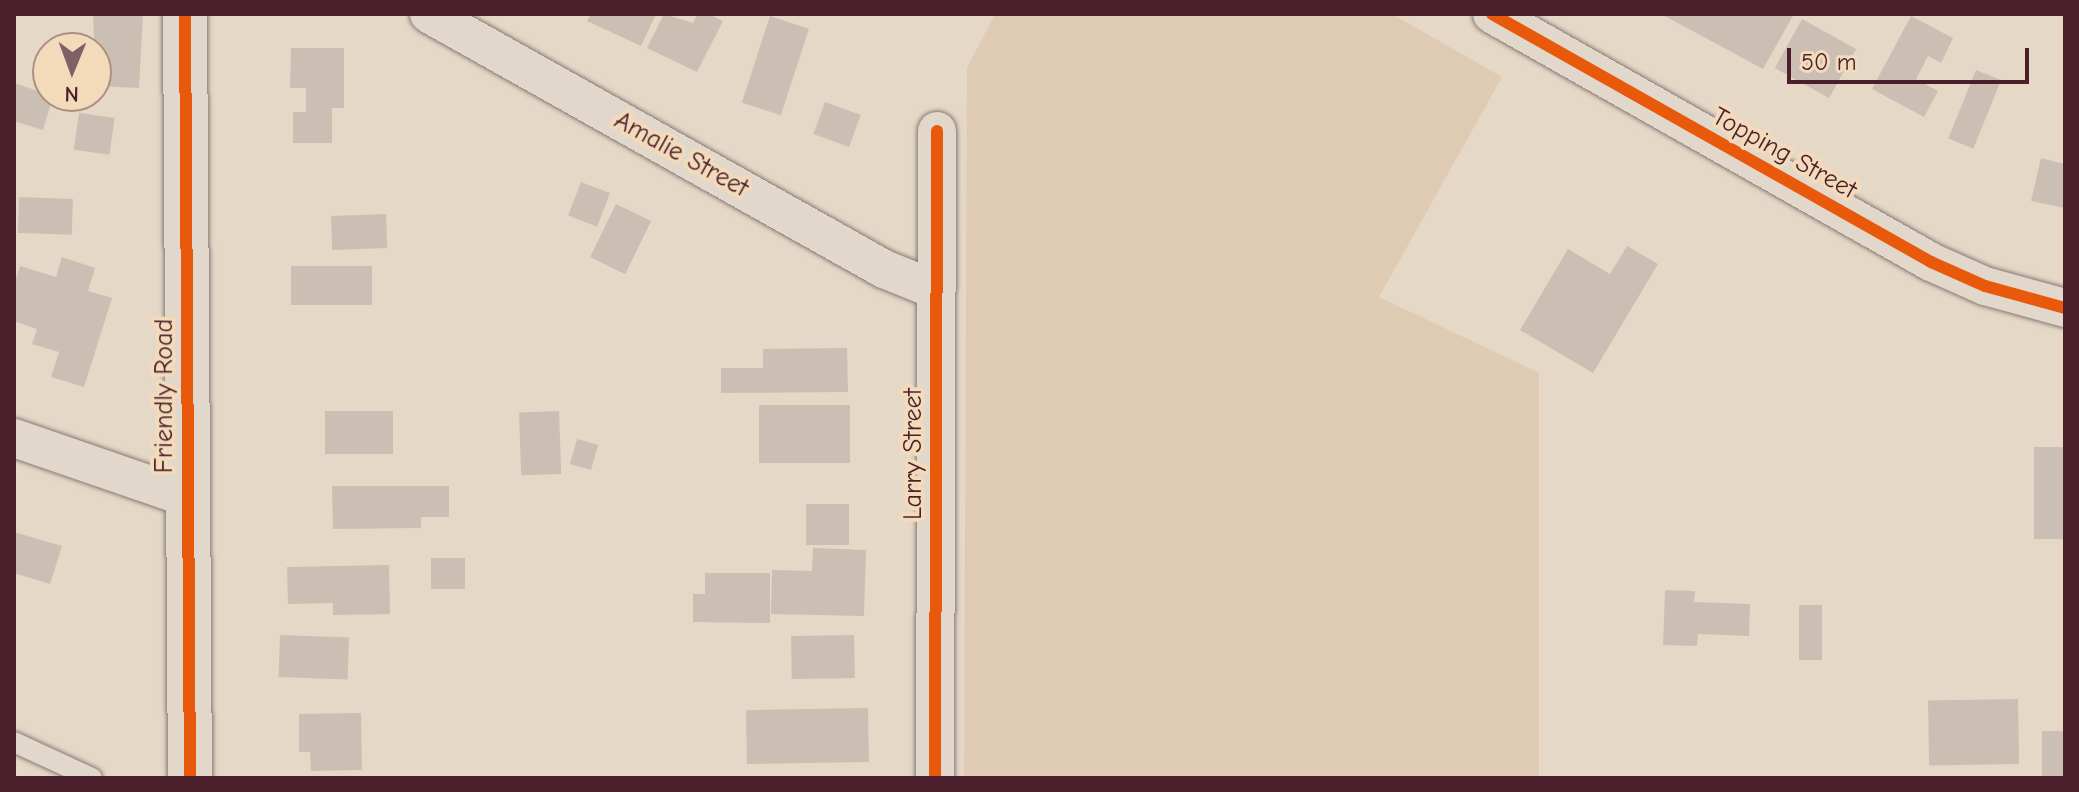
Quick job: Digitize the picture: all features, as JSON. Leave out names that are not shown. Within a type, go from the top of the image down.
[{"type":"street","name":"Friendly Road","points":[[185,14],[190,778]]},
{"type":"street","name":"Amalie Street","points":[[429,14],[884,269],[936,290]]},
{"type":"street","name":"Topping Street","points":[[1492,14],[1931,262],[1985,286],[2065,308]]},
{"type":"street","name":"Larry Street","points":[[935,778],[937,131]]},
{"type":"street","points":[[14,438],[188,498]]},
{"type":"lane","points":[[14,742],[92,778]]},
{"type":"shaded area","points":[[995,14],[1392,14],[1502,77],[1379,297],[1539,373],[1539,778],[964,778],[967,68]]},
{"type":"building","points":[[93,14],[143,14],[139,88],[112,87],[112,32],[94,32]]},
{"type":"building","points":[[591,14],[656,14],[641,46],[587,21]]},
{"type":"building","points":[[664,14],[693,23],[697,14],[708,14],[723,21],[697,72],[647,48]]},
{"type":"building","points":[[1661,14],[1794,14],[1763,69]]},
{"type":"building","points":[[770,16],[809,29],[781,115],[742,103]]},
{"type":"building","points":[[1911,16],[1953,38],[1941,63],[1928,56],[1916,79],[1938,91],[1924,117],[1872,89]]},
{"type":"building","points":[[1802,19],[1856,49],[1829,98],[1775,68]]},
{"type":"building","points":[[291,48],[344,48],[344,108],[332,108],[332,143],[293,143],[293,112],[306,112],[306,88],[290,88]]},
{"type":"building","points":[[1976,70],[2001,80],[1973,149],[1948,139]]},
{"type":"building","points":[[14,83],[32,89],[32,112],[48,112],[43,130],[14,121]]},
{"type":"building","points":[[825,102],[861,115],[849,147],[813,134]]},
{"type":"building","points":[[79,113],[115,118],[110,155],[74,150]]},
{"type":"building","points":[[2041,158],[2065,164],[2065,208],[2031,201]]},
{"type":"building","points":[[581,182],[610,193],[597,227],[568,216]]},
{"type":"building","points":[[19,197],[73,199],[72,235],[18,233]]},
{"type":"building","points":[[616,204],[651,221],[625,274],[590,257]]},
{"type":"building","points":[[386,214],[387,248],[332,250],[331,216]]},
{"type":"building","points":[[1627,246],[1658,264],[1593,373],[1520,330],[1568,249],[1610,274]]},
{"type":"building","points":[[62,257],[95,268],[88,291],[112,298],[84,387],[51,377],[59,352],[32,344],[37,329],[14,321],[14,285],[20,266],[56,277]]},
{"type":"building","points":[[291,266],[372,266],[372,305],[291,305]]},
{"type":"building","points":[[847,348],[848,392],[721,393],[721,368],[763,368],[763,349]]},
{"type":"building","points":[[759,405],[850,405],[850,463],[759,463]]},
{"type":"building","points":[[325,411],[393,411],[393,454],[325,454]]},
{"type":"building","points":[[559,411],[561,474],[521,475],[519,412]]},
{"type":"building","points":[[577,439],[598,445],[591,470],[570,464]]},
{"type":"building","points":[[2034,447],[2065,447],[2065,539],[2034,539]]},
{"type":"building","points":[[332,486],[449,486],[449,517],[421,517],[421,528],[333,529]]},
{"type":"building","points":[[806,504],[849,504],[849,545],[806,545]]},
{"type":"building","points":[[14,532],[62,546],[50,584],[14,573]]},
{"type":"building","points":[[813,548],[866,550],[864,616],[771,614],[772,570],[812,571]]},
{"type":"building","points":[[431,558],[465,558],[465,589],[431,589]]},
{"type":"building","points":[[389,565],[390,614],[333,615],[333,603],[288,604],[287,567]]},
{"type":"building","points":[[705,573],[770,573],[770,623],[693,622],[693,594],[705,594]]},
{"type":"building","points":[[1665,590],[1695,591],[1694,602],[1750,604],[1749,636],[1698,634],[1697,646],[1663,645]]},
{"type":"building","points":[[1799,605],[1822,605],[1822,660],[1799,660]]},
{"type":"building","points":[[280,635],[349,637],[347,679],[279,677]]},
{"type":"building","points":[[854,635],[855,678],[792,679],[791,636]]},
{"type":"building","points":[[2018,699],[2019,764],[1929,766],[1928,701]]},
{"type":"building","points":[[868,708],[869,762],[747,764],[746,710]]},
{"type":"building","points":[[361,713],[362,770],[311,771],[310,752],[299,752],[299,714]]},
{"type":"building","points":[[2042,731],[2065,731],[2065,778],[2042,778]]},
{"type":"cycle path","points":[[185,14],[190,778]]},
{"type":"cycle path","points":[[1492,14],[1931,262],[1985,286],[2065,308]]},
{"type":"cycle path","points":[[935,778],[937,131]]}]
